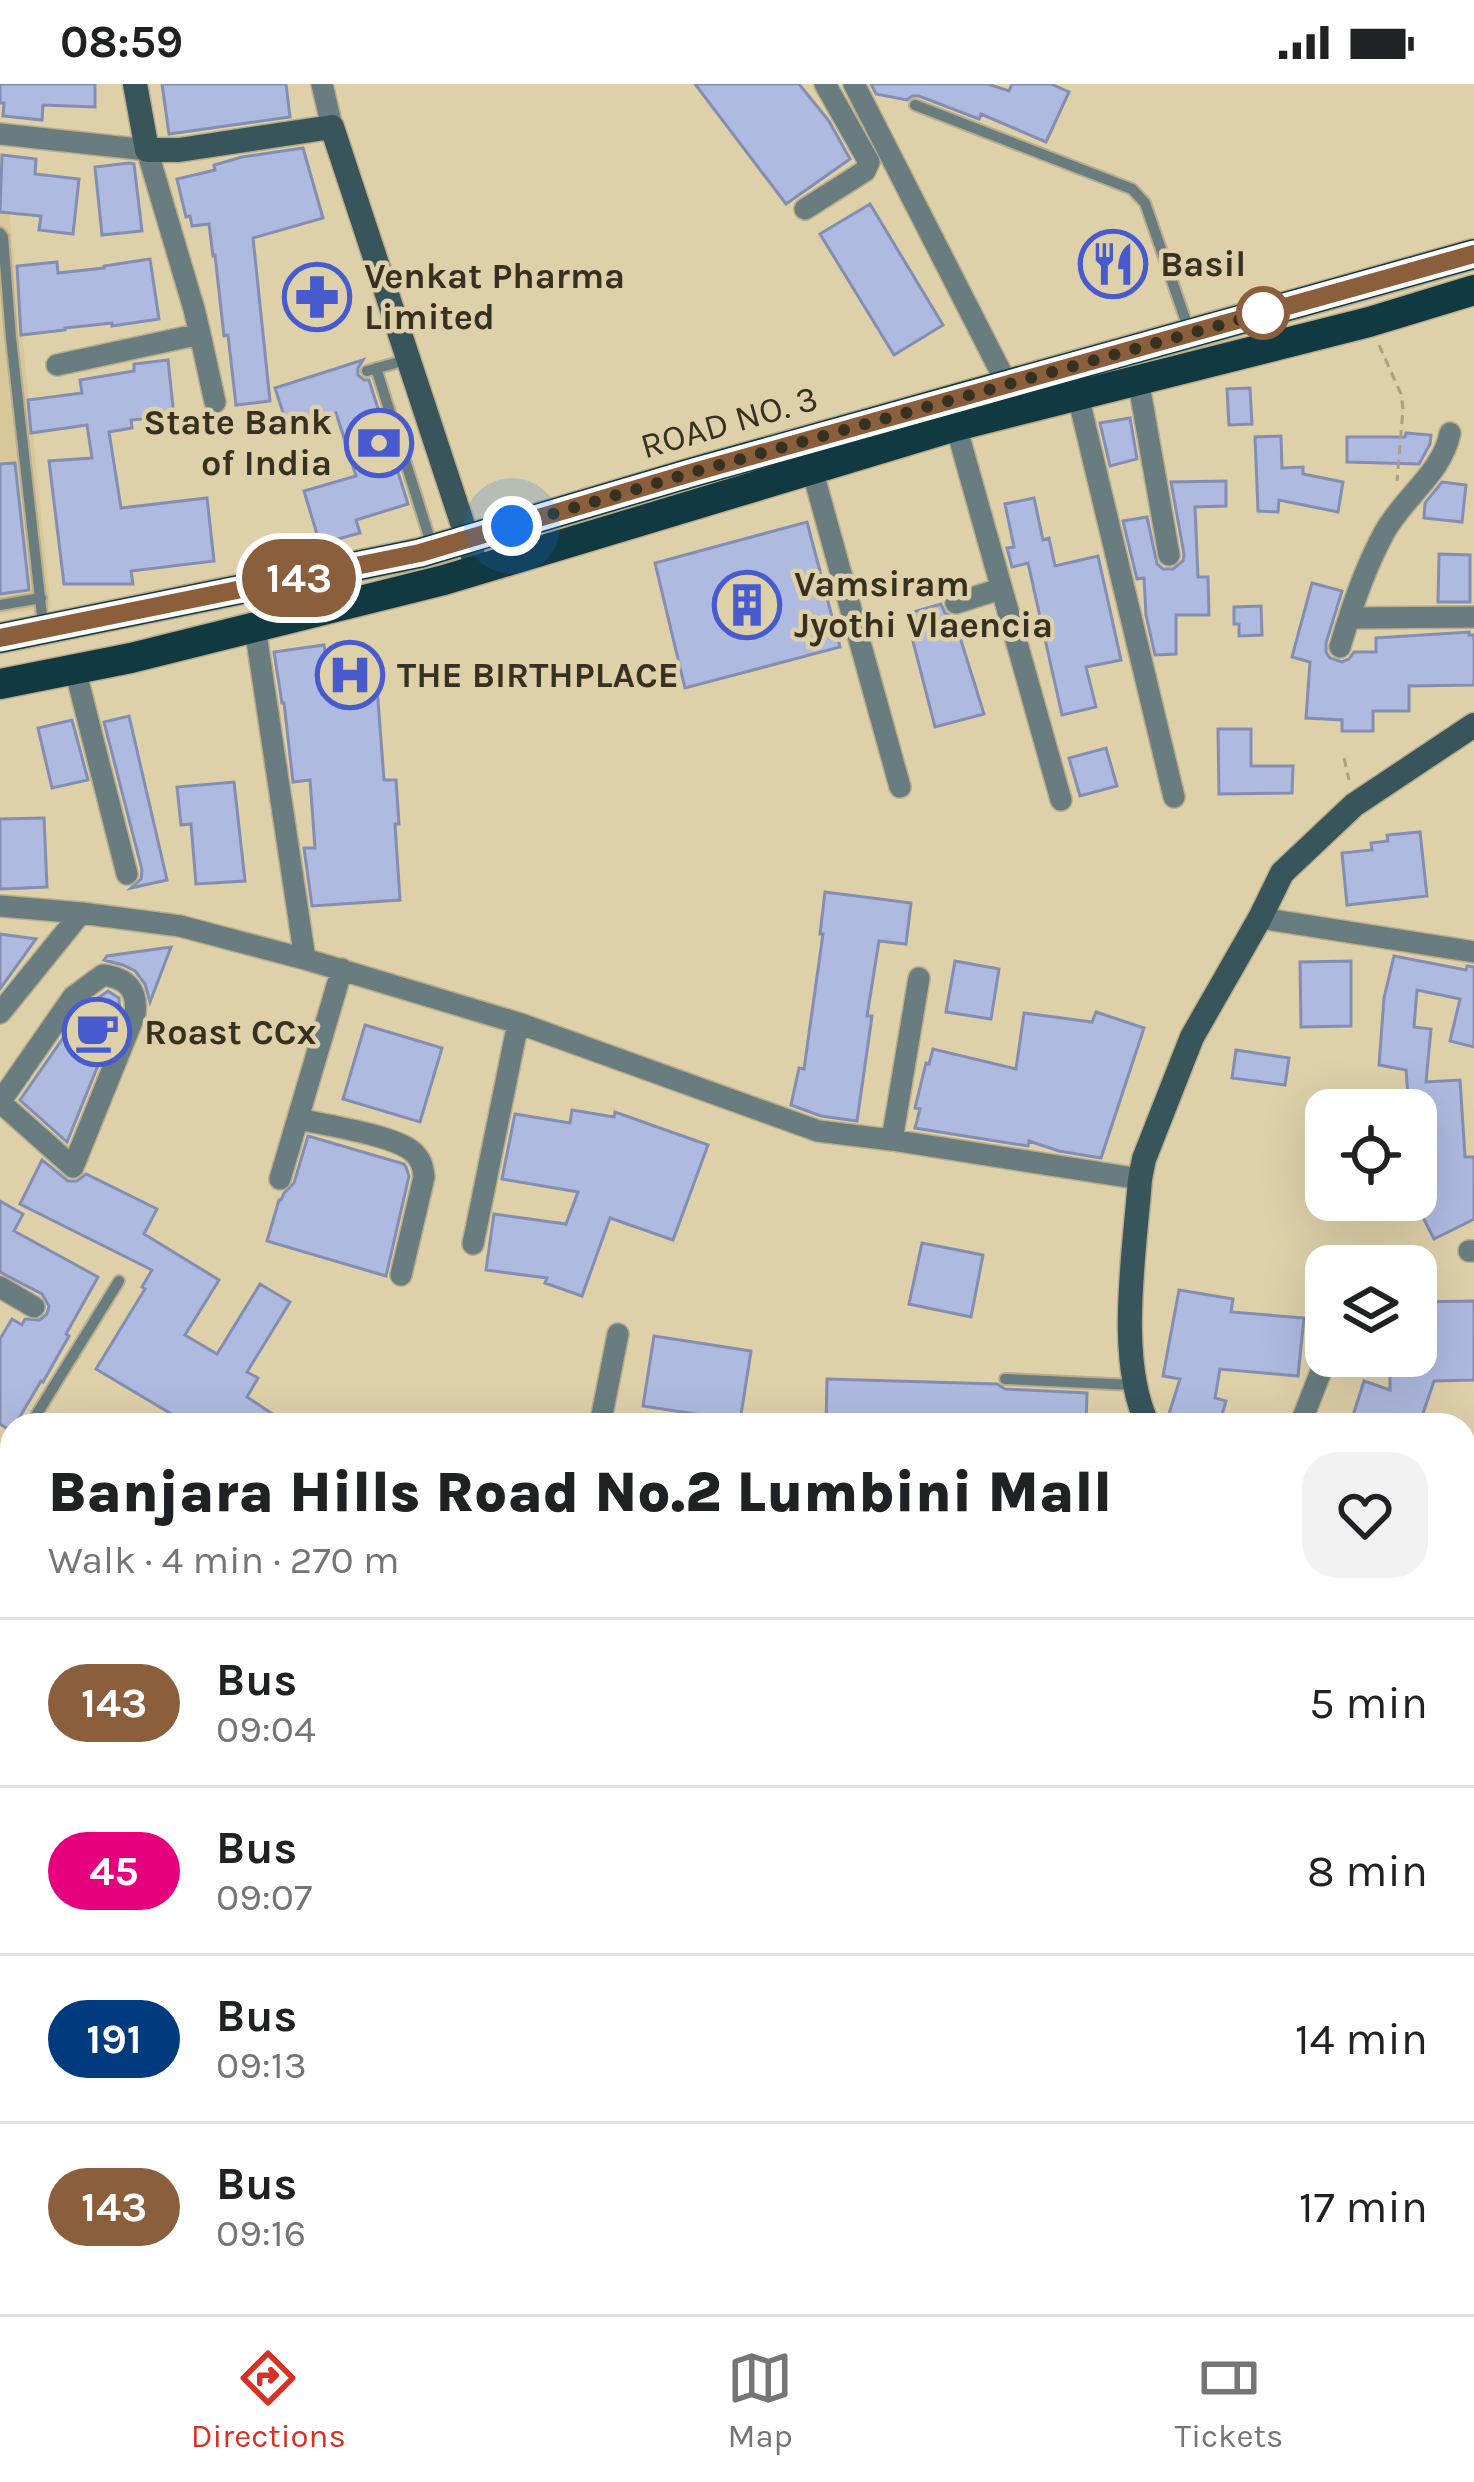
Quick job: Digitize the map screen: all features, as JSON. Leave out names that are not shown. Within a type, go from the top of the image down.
[{"type":"main road","name":"ROAD NO. 3","points":[[0,638],[42,614],[433,549],[1474,254]]},
{"type":"main road","points":[[0,684],[478,571],[956,426],[1369,322],[1474,290]]},
{"type":"street","points":[[134,84],[147,150],[185,273],[215,402]]},
{"type":"street","points":[[322,84],[478,571]]},
{"type":"street","points":[[805,209],[865,171],[868,162],[825,84]]},
{"type":"street","points":[[854,84],[1007,384]]},
{"type":"street","points":[[0,134],[147,150],[332,127]]},
{"type":"street","points":[[57,365],[200,334]]},
{"type":"street","points":[[1138,380],[1169,556]]},
{"type":"street","points":[[1078,396],[1174,797]]},
{"type":"street","points":[[956,426],[1060,800]]},
{"type":"street","points":[[1340,647],[1384,532],[1448,445],[1450,433]]},
{"type":"street","points":[[812,469],[900,787]]},
{"type":"street","points":[[956,603],[1000,590]]},
{"type":"street","points":[[1349,618],[1474,617]]},
{"type":"street","points":[[255,627],[305,959]]},
{"type":"street","points":[[75,669],[127,874]]},
{"type":"street","points":[[1142,1413],[1130,1334],[1140,1179],[1192,1037],[1282,873],[1354,805],[1474,725]]},
{"type":"street","points":[[0,906],[180,926],[305,959],[518,1023],[818,1130],[1140,1179]]},
{"type":"street","points":[[0,1013],[82,913]]},
{"type":"street","points":[[1260,918],[1474,952]]},
{"type":"street","points":[[280,1179],[342,970]]},
{"type":"street","points":[[103,976],[126,982],[137,1001],[136,1014],[73,1167],[0,1102],[74,997],[103,976]]},
{"type":"street","points":[[892,1139],[919,978]]},
{"type":"street","points":[[473,1244],[518,1023]]},
{"type":"street","points":[[298,1118],[398,1144],[421,1161],[424,1178],[400,1275]]},
{"type":"street","points":[[0,1287],[34,1306]]},
{"type":"street","points":[[603,1413],[619,1334]]},
{"type":"street","points":[[1305,1413],[1319,1377]]},
{"type":"lane","points":[[915,105],[1132,189],[1145,203],[1190,333]]},
{"type":"lane","points":[[0,233],[42,614],[0,604]]},
{"type":"lane","points":[[409,359],[372,369],[433,549]]},
{"type":"lane","points":[[37,1413],[119,1281]]},
{"type":"lane","points":[[1005,1379],[1136,1385]]},
{"type":"path","points":[[1369,322],[1403,409],[1394,519]]},
{"type":"shaded area","points":[[9,212],[51,608],[0,614],[0,214]]},
{"type":"building","points":[[0,84],[95,84],[95,107],[43,105],[42,120],[3,116]]},
{"type":"building","points":[[162,84],[286,84],[290,117],[169,134]]},
{"type":"building","points":[[695,84],[799,84],[829,121],[850,159],[786,204]]},
{"type":"building","points":[[871,84],[988,84],[1009,91],[1012,84],[1051,84],[1069,92],[1046,142],[981,114],[979,119],[919,96],[907,100],[876,94]]},
{"type":"building","points":[[303,148],[323,218],[253,238],[270,401],[236,405],[209,224],[192,226],[177,179],[215,170],[214,165],[242,157]]},
{"type":"building","points":[[2,155],[36,159],[35,174],[79,179],[73,234],[39,230],[41,216],[0,212]]},
{"type":"building","points":[[134,164],[142,231],[102,235],[95,167]]},
{"type":"building","points":[[870,204],[943,325],[894,355],[820,234]]},
{"type":"building","points":[[150,259],[159,319],[21,335],[17,266],[57,262],[58,273]]},
{"type":"building","points":[[168,360],[174,416],[131,420],[132,428],[109,432],[121,508],[207,498],[214,561],[131,571],[133,584],[64,584],[49,461],[92,458],[87,425],[31,433],[28,400],[82,393],[80,380],[134,371],[134,364]]},
{"type":"building","points":[[363,360],[358,375],[369,380],[408,504],[356,520],[360,533],[320,544],[304,491],[356,476],[336,413],[288,428],[275,388]]},
{"type":"building","points":[[1250,388],[1252,424],[1229,425],[1227,389]]},
{"type":"building","points":[[1130,418],[1137,459],[1110,466],[1100,423]]},
{"type":"building","points":[[1406,433],[1431,435],[1419,464],[1347,462],[1347,437],[1405,437]]},
{"type":"building","points":[[1281,436],[1282,468],[1303,467],[1303,474],[1343,482],[1338,512],[1279,500],[1278,512],[1258,511],[1255,437]]},
{"type":"building","points":[[15,463],[29,590],[0,594],[0,464]]},
{"type":"building","points":[[1226,481],[1226,506],[1195,507],[1198,577],[1208,577],[1209,615],[1176,615],[1176,654],[1155,655],[1144,578],[1137,579],[1123,521],[1147,517],[1157,564],[1173,569],[1184,554],[1171,482]]},
{"type":"building","points":[[1442,482],[1466,485],[1462,522],[1424,518],[1425,503]]},
{"type":"building","points":[[1034,498],[1043,540],[1049,538],[1055,566],[1098,556],[1121,660],[1086,667],[1096,707],[1062,715],[1028,563],[1012,567],[1007,548],[1014,547],[1005,504]]},
{"type":"building","name":"Vamsiram Jyothi Vlaencia","points":[[807,522],[840,647],[685,688],[655,563]]},
{"type":"building","points":[[1439,554],[1470,555],[1470,602],[1438,602]]},
{"type":"building","points":[[1312,583],[1342,591],[1326,643],[1330,658],[1342,662],[1354,652],[1376,652],[1376,638],[1469,632],[1474,635],[1474,685],[1409,686],[1409,711],[1373,711],[1373,731],[1342,731],[1342,720],[1306,718],[1310,662],[1292,657]]},
{"type":"building","points":[[941,604],[954,618],[984,714],[935,727],[906,614]]},
{"type":"building","points":[[1261,606],[1262,635],[1239,636],[1234,607]]},
{"type":"building","points":[[324,645],[327,664],[375,661],[384,780],[396,780],[400,900],[312,906],[304,848],[315,848],[310,780],[293,782],[274,652]]},
{"type":"building","points":[[129,716],[167,880],[131,888],[141,879],[142,870],[104,722]]},
{"type":"building","points":[[72,720],[88,780],[52,788],[38,728]]},
{"type":"building","points":[[1218,729],[1251,729],[1251,766],[1293,766],[1292,793],[1219,794]]},
{"type":"building","points":[[1106,748],[1117,786],[1080,796],[1069,758]]},
{"type":"building","points":[[234,782],[245,881],[196,884],[191,824],[181,825],[177,787]]},
{"type":"building","points":[[44,818],[47,887],[0,889],[0,819]]},
{"type":"building","points":[[1420,832],[1427,896],[1347,905],[1342,853],[1372,850],[1371,843],[1388,841],[1387,835]]},
{"type":"building","points":[[825,892],[911,903],[906,944],[879,941],[857,1121],[821,1116],[791,1105],[799,1068],[804,1069]]},
{"type":"building","points":[[0,934],[36,939],[0,989]]},
{"type":"building","points":[[171,947],[150,1002],[135,971],[104,960],[107,956]]},
{"type":"building","points":[[1394,956],[1466,970],[1474,967],[1474,1047],[1450,1041],[1460,999],[1417,990],[1414,1027],[1431,1029],[1426,1082],[1460,1080],[1465,1157],[1474,1157],[1474,1219],[1434,1239],[1425,1221],[1437,1221],[1437,1089],[1407,1089],[1406,1070],[1379,1065],[1384,998]]},
{"type":"building","points":[[955,961],[999,969],[991,1019],[946,1012]]},
{"type":"building","points":[[1351,961],[1351,1026],[1301,1027],[1300,962]]},
{"type":"building","points":[[108,991],[119,998],[120,1011],[67,1142],[20,1100],[84,1008]]},
{"type":"building","points":[[1096,1012],[1144,1028],[1101,1158],[1029,1141],[1028,1146],[915,1128],[920,1109],[915,1108],[933,1049],[1016,1069],[1024,1013],[1092,1022]]},
{"type":"building","points":[[365,1025],[442,1048],[420,1122],[343,1099]]},
{"type":"building","points":[[1236,1050],[1289,1058],[1285,1085],[1232,1078]]},
{"type":"building","points":[[572,1110],[614,1117],[615,1112],[708,1145],[673,1240],[610,1218],[582,1296],[545,1283],[547,1278],[486,1270],[494,1214],[566,1224],[578,1192],[502,1179],[515,1114],[570,1123]]},
{"type":"building","points":[[308,1136],[406,1167],[409,1176],[386,1276],[267,1241],[279,1200],[294,1183]]},
{"type":"building","points":[[42,1160],[68,1181],[86,1174],[157,1209],[144,1234],[219,1280],[185,1335],[217,1354],[260,1284],[290,1302],[247,1372],[258,1378],[247,1397],[271,1413],[170,1413],[96,1369],[152,1270],[20,1204]]},
{"type":"building","points":[[0,1201],[23,1214],[14,1231],[98,1277],[22,1413],[0,1413],[0,1339],[12,1319],[22,1325],[25,1319],[40,1320],[49,1306],[42,1294],[0,1272]]},
{"type":"building","points":[[922,1243],[983,1255],[971,1317],[909,1304]]},
{"type":"building","points":[[1179,1290],[1233,1299],[1231,1312],[1304,1318],[1298,1376],[1220,1369],[1215,1398],[1226,1401],[1222,1413],[1169,1413],[1180,1379],[1163,1376]]},
{"type":"building","points":[[1474,1301],[1474,1380],[1434,1381],[1423,1413],[1354,1413],[1364,1381],[1390,1390],[1390,1377],[1437,1377],[1437,1302]]},
{"type":"building","points":[[654,1336],[751,1351],[741,1413],[688,1413],[643,1406]]},
{"type":"building","points":[[827,1379],[997,1384],[1005,1389],[1087,1393],[1086,1413],[826,1413]]},
{"type":"bus line","name":"143","points":[[0,638],[420,553],[1474,254]]},
{"type":"place","name":"Basil","points":[[1113,264]]},
{"type":"place","name":"Venkat Pharma Limited","points":[[317,297]]},
{"type":"place","name":"State Bank of India","points":[[379,443]]},
{"type":"place","name":"Vamsiram Jyothi Vlaencia","points":[[747,605]]},
{"type":"place","name":"THE BIRTHPLACE","points":[[350,675]]},
{"type":"place","name":"Roast CCx","points":[[97,1032]]},
{"type":"route","points":[[512,526],[1274,310],[1263,313]]}]
